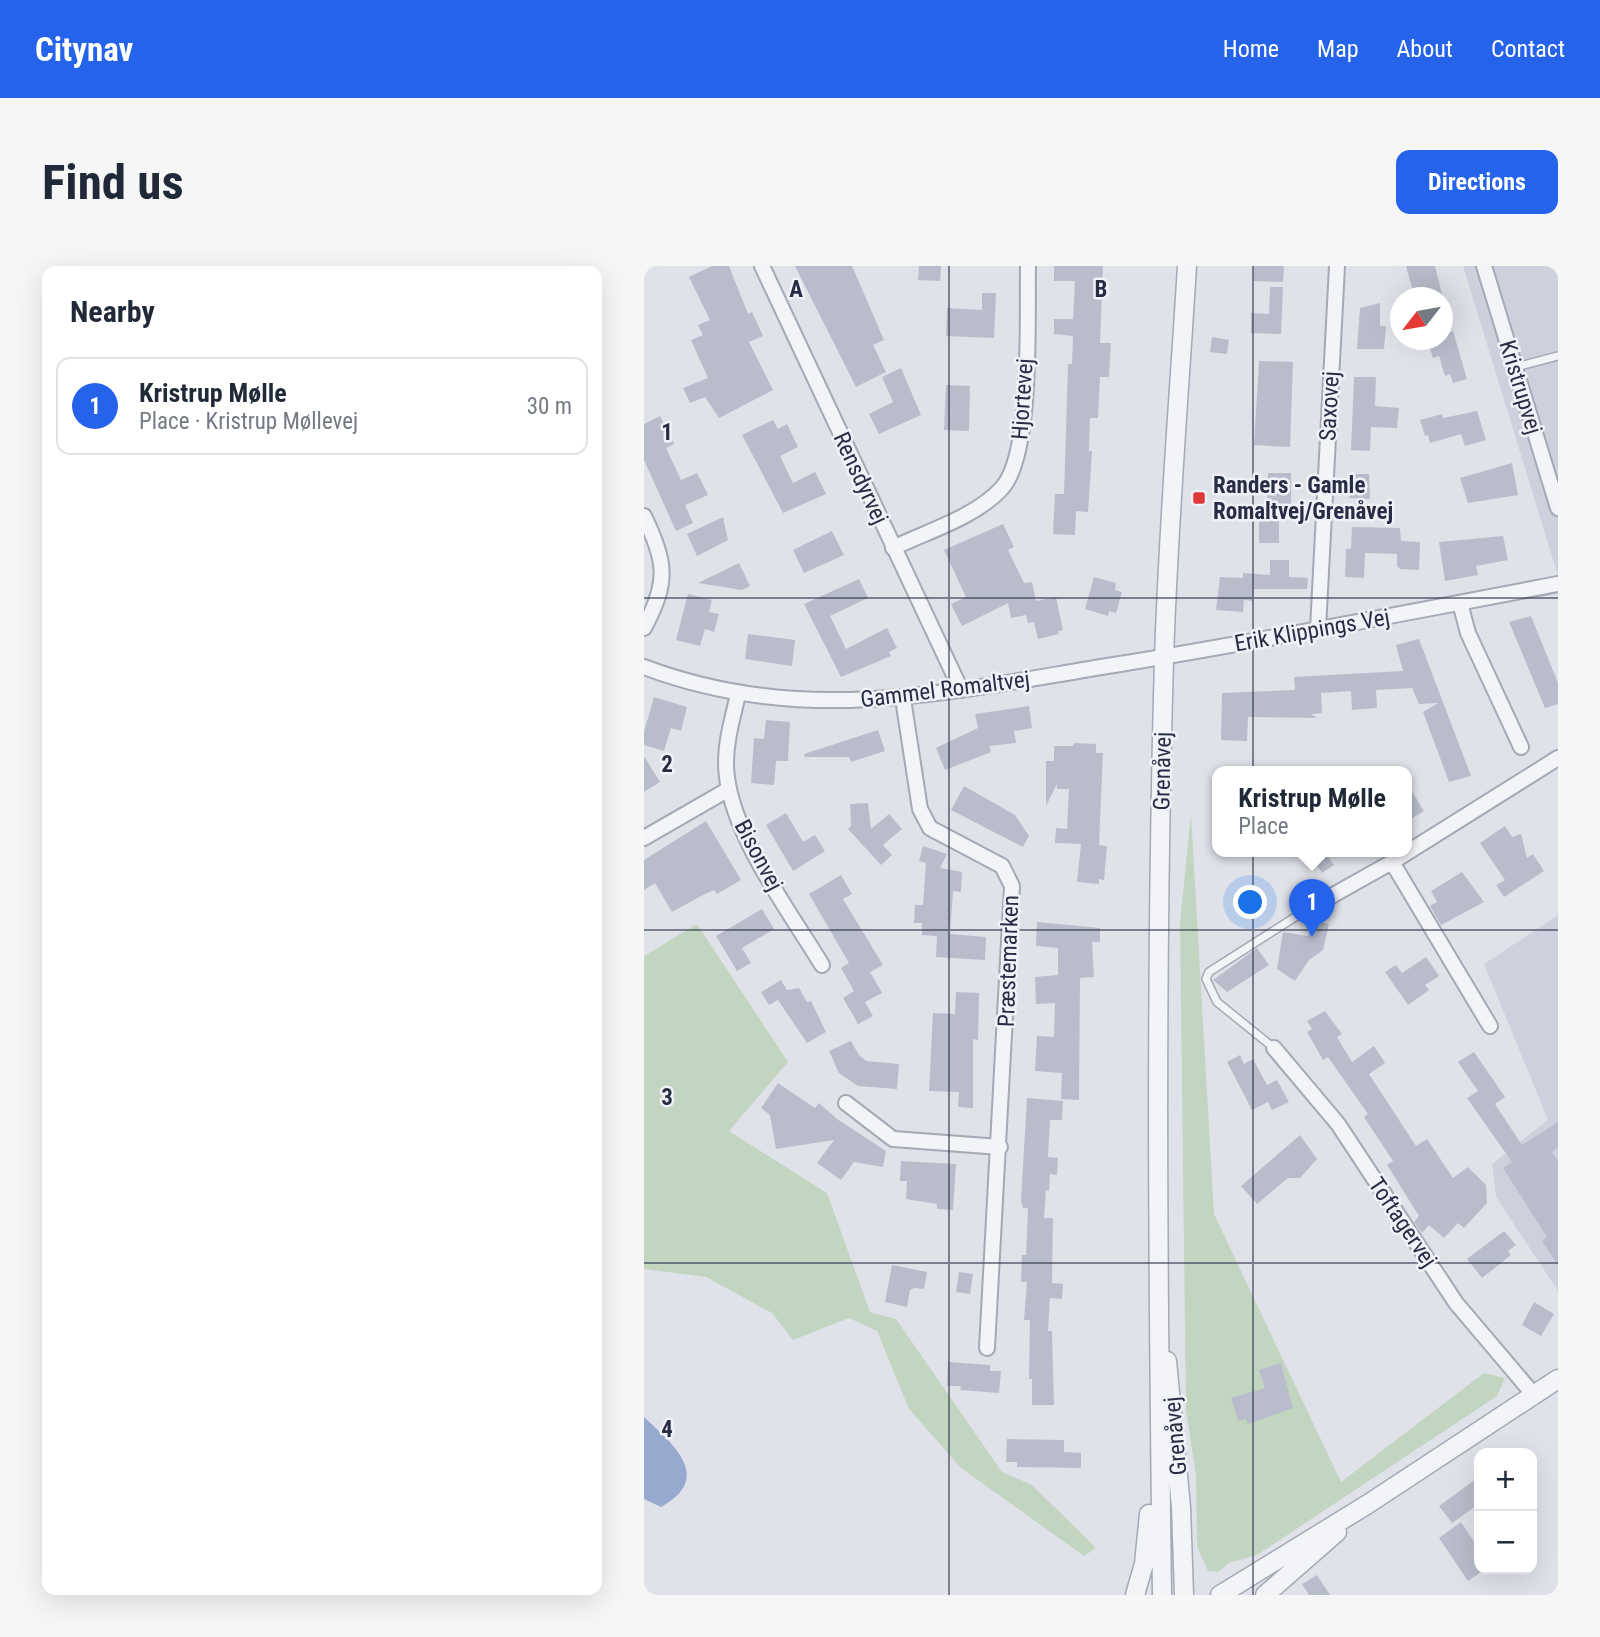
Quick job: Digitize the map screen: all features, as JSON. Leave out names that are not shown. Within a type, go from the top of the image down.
[{"type":"street","name":"Rensdyrvej","points":[[762,266],[961,690]]},
{"type":"street","name":"Hjortevej","points":[[893,548],[974,509],[1003,487],[1022,442],[1028,266]]},
{"type":"street","name":"Grenåvej","points":[[1161,1595],[1157,1413],[1164,657],[1187,266]]},
{"type":"street","name":"Saxovej","points":[[1318,629],[1337,266]]},
{"type":"street","name":"Kristrupvej","points":[[1484,266],[1555,488],[1558,508]]},
{"type":"street","points":[[644,516],[660,550],[664,575],[659,599],[644,628]]},
{"type":"street","name":"Erik Klippings Vej","points":[[1164,657],[1558,584]]},
{"type":"street","points":[[1460,603],[1468,633],[1521,747]]},
{"type":"street","name":"Gammel Romaltvej","points":[[644,667],[678,680],[738,694],[817,702],[903,699],[1164,657]]},
{"type":"street","name":"Bisonvej","points":[[738,694],[728,737],[729,789],[742,832],[822,965]]},
{"type":"street","name":"Præstemarken","points":[[903,699],[920,809],[930,828],[1002,866],[1012,886],[1000,1147],[987,1348]]},
{"type":"street","points":[[1412,849],[1558,758]]},
{"type":"street","points":[[644,838],[729,789]]},
{"type":"street","points":[[1303,912],[1400,857]]},
{"type":"street","points":[[1392,862],[1490,1027]]},
{"type":"street","name":"Toftagervej","points":[[1274,1048],[1338,1124],[1456,1303],[1534,1395]]},
{"type":"street","points":[[846,1103],[893,1139],[1000,1147]]},
{"type":"street","name":"Grenåvej","points":[[1158,1277],[1178,1466],[1184,1595]]},
{"type":"street","points":[[1220,1595],[1368,1504],[1558,1379]]},
{"type":"street","points":[[1135,1595],[1144,1564],[1150,1527],[1148,1457],[1157,1413]]},
{"type":"street","points":[[1265,1595],[1368,1504]]},
{"type":"lane","points":[[1515,368],[1558,356]]},
{"type":"lane","points":[[1274,1048],[1217,1002],[1206,979],[1209,972],[1303,912]]},
{"type":"shaded area","points":[[1463,266],[1558,266],[1558,576]]},
{"type":"shaded area","points":[[1558,915],[1558,1291],[1496,1197],[1492,1164],[1548,1120],[1484,964]]},
{"type":"green space","points":[[1191,814],[1214,1214],[1341,1482],[1484,1373],[1505,1378],[1497,1396],[1257,1555],[1229,1563],[1218,1572],[1208,1571],[1197,1546],[1196,1476],[1186,1410],[1180,922]]},
{"type":"green space","points":[[697,924],[788,1062],[729,1131],[827,1193],[870,1312],[896,1319],[1002,1472],[1032,1485],[1096,1548],[1084,1556],[961,1468],[909,1409],[877,1331],[849,1318],[793,1340],[772,1313],[706,1277],[644,1269],[644,956]]},
{"type":"water","points":[[644,1417],[677,1450],[687,1473],[685,1485],[677,1496],[661,1507],[644,1499]]},
{"type":"building","points":[[712,266],[729,266],[748,314],[752,312],[763,336],[749,342],[773,390],[719,418],[705,397],[690,403],[683,388],[708,378],[691,340],[703,335],[698,325],[710,320],[689,277]]},
{"type":"building","points":[[795,266],[852,266],[884,340],[873,345],[886,372],[856,387]]},
{"type":"building","points":[[919,266],[941,266],[940,281],[918,280]]},
{"type":"building","points":[[1054,266],[1103,266],[1100,343],[1111,343],[1109,377],[1100,377],[1098,418],[1090,418],[1089,451],[1092,451],[1088,512],[1076,511],[1075,535],[1053,534],[1055,494],[1064,494],[1068,364],[1072,364],[1073,336],[1054,334],[1054,319],[1073,319],[1075,281],[1054,281]]},
{"type":"building","points":[[1254,266],[1284,266],[1283,282],[1253,281]]},
{"type":"building","points":[[1406,266],[1435,266],[1440,287],[1412,287]]},
{"type":"building","points":[[1270,287],[1283,287],[1281,334],[1251,333],[1251,313],[1269,314]]},
{"type":"building","points":[[982,293],[996,293],[994,338],[946,336],[947,308],[982,310]]},
{"type":"building","points":[[1380,303],[1380,326],[1386,326],[1384,349],[1357,349],[1360,308]]},
{"type":"building","points":[[1453,331],[1467,379],[1453,383],[1450,374],[1445,376],[1439,356],[1433,358],[1430,350],[1453,350]]},
{"type":"building","points":[[1212,337],[1229,340],[1227,354],[1210,352]]},
{"type":"building","points":[[1259,361],[1293,362],[1290,447],[1254,445]]},
{"type":"building","points":[[901,368],[921,415],[879,434],[869,414],[893,402],[882,377]]},
{"type":"building","points":[[1354,377],[1376,377],[1375,406],[1399,408],[1397,428],[1371,427],[1370,451],[1351,450]]},
{"type":"building","points":[[946,385],[970,386],[969,431],[944,430]]},
{"type":"building","points":[[1477,411],[1486,440],[1465,446],[1461,434],[1430,443],[1420,420],[1442,414],[1443,418]]},
{"type":"building","points":[[660,416],[674,444],[666,448],[681,480],[697,473],[708,495],[685,505],[693,523],[676,531],[644,460],[644,424]]},
{"type":"building","points":[[773,420],[778,429],[787,424],[798,447],[780,456],[793,483],[815,472],[826,494],[783,513],[742,435]]},
{"type":"building","points":[[1512,463],[1518,495],[1468,503],[1460,478]]},
{"type":"building","points":[[1268,473],[1291,473],[1291,511],[1267,510]]},
{"type":"building","points":[[1350,474],[1369,474],[1370,499],[1349,498]]},
{"type":"building","points":[[723,517],[728,540],[697,556],[687,534]]},
{"type":"building","points":[[1259,521],[1279,521],[1279,543],[1259,543]]},
{"type":"building","points":[[1003,524],[1014,547],[1008,550],[1024,583],[1032,582],[1036,601],[1056,597],[1063,630],[1058,631],[1059,634],[1038,639],[1034,622],[1028,623],[1026,615],[1011,618],[1008,603],[962,626],[951,604],[966,597],[944,550]]},
{"type":"building","points":[[1352,527],[1400,528],[1401,541],[1420,542],[1419,570],[1400,569],[1397,566],[1397,554],[1365,553],[1364,578],[1345,577],[1346,549],[1351,549]]},
{"type":"building","points":[[832,531],[844,555],[804,573],[793,550]]},
{"type":"building","points":[[1503,536],[1508,560],[1476,566],[1478,575],[1445,581],[1439,542]]},
{"type":"building","points":[[1270,560],[1289,560],[1289,577],[1308,578],[1307,589],[1254,589],[1253,601],[1244,600],[1243,612],[1216,610],[1220,577],[1243,578],[1243,573],[1270,575]]},
{"type":"building","points":[[739,563],[750,586],[742,590],[698,583]]},
{"type":"building","points":[[1094,577],[1116,583],[1115,590],[1122,592],[1116,613],[1109,611],[1108,616],[1085,609]]},
{"type":"building","points":[[859,579],[868,598],[830,616],[846,649],[887,628],[897,648],[889,652],[891,656],[841,677],[804,604]]},
{"type":"building","points":[[688,594],[712,600],[709,612],[719,614],[714,632],[705,629],[700,646],[676,640]]},
{"type":"building","points":[[1531,616],[1558,683],[1558,704],[1545,708],[1509,622]]},
{"type":"building","points":[[748,634],[795,640],[792,666],[745,659]]},
{"type":"building","points":[[1419,639],[1471,776],[1449,782],[1423,712],[1438,703],[1419,704],[1412,688],[1376,690],[1377,708],[1352,710],[1351,691],[1321,693],[1322,713],[1311,714],[1317,718],[1248,717],[1247,741],[1221,740],[1222,693],[1295,690],[1294,677],[1403,671],[1396,645]]},
{"type":"building","points":[[654,697],[687,707],[681,731],[671,728],[664,751],[644,745],[644,732]]},
{"type":"building","points":[[1029,706],[1032,728],[1014,731],[1016,743],[989,746],[991,752],[945,770],[936,748],[978,728],[975,714]]},
{"type":"building","points":[[766,720],[790,722],[788,761],[776,761],[774,785],[751,783],[754,738],[764,739]]},
{"type":"building","points":[[878,730],[885,751],[851,762],[849,757],[805,757],[804,754]]},
{"type":"building","points":[[1074,743],[1096,744],[1096,753],[1103,753],[1099,845],[1107,846],[1104,880],[1099,879],[1099,884],[1077,882],[1081,844],[1055,843],[1056,828],[1067,829],[1069,789],[1057,789],[1057,784],[1046,806],[1046,761],[1054,761],[1054,746],[1073,746]]},
{"type":"building","points":[[644,756],[660,782],[644,792]]},
{"type":"building","points":[[964,786],[1015,815],[1029,836],[1023,847],[951,810]]},
{"type":"building","points":[[1412,792],[1424,811],[1412,818]]},
{"type":"building","points":[[868,803],[871,829],[889,814],[902,829],[883,845],[892,855],[881,865],[848,829],[851,826],[850,804]]},
{"type":"building","points":[[786,813],[803,842],[815,835],[825,851],[793,871],[766,825]]},
{"type":"building","points":[[706,821],[741,880],[717,894],[714,890],[672,912],[655,883],[644,890],[644,860]]},
{"type":"building","points":[[1505,826],[1512,837],[1521,834],[1527,858],[1533,854],[1544,871],[1504,897],[1496,885],[1505,880],[1480,843]]},
{"type":"building","points":[[923,846],[947,854],[940,868],[962,872],[961,892],[953,891],[950,934],[986,937],[985,960],[936,957],[937,936],[922,935],[922,923],[914,923],[915,905],[923,905],[926,863],[919,861]]},
{"type":"building","points":[[1312,857],[1329,857],[1334,865],[1322,873]]},
{"type":"building","points":[[1462,872],[1484,902],[1441,925],[1430,906],[1437,902],[1431,891]]},
{"type":"building","points":[[841,875],[852,894],[843,899],[883,965],[870,972],[882,993],[865,1002],[873,1016],[858,1024],[843,998],[854,991],[841,968],[849,963],[809,894]]},
{"type":"building","points":[[762,909],[774,929],[742,948],[751,963],[737,971],[716,936]]},
{"type":"building","points":[[1312,920],[1329,924],[1323,950],[1309,960],[1295,981],[1277,969],[1283,932],[1308,936]]},
{"type":"building","points":[[1037,922],[1100,928],[1100,942],[1092,942],[1094,977],[1080,978],[1079,1100],[1061,1099],[1062,1073],[1035,1071],[1037,1036],[1054,1037],[1055,1003],[1036,1004],[1035,977],[1058,975],[1058,948],[1036,946]]},
{"type":"building","points":[[1257,948],[1269,965],[1227,992],[1213,980]]},
{"type":"building","points":[[1426,957],[1439,976],[1425,985],[1429,990],[1408,1005],[1385,972],[1396,965],[1402,973]]},
{"type":"building","points":[[781,980],[787,990],[799,988],[807,1002],[811,1001],[826,1032],[807,1043],[778,1000],[769,1005],[761,992]]},
{"type":"building","points":[[956,992],[979,993],[978,1040],[973,1039],[973,1108],[958,1107],[959,1092],[929,1091],[933,1013],[955,1014]]},
{"type":"building","points":[[1325,1011],[1342,1034],[1337,1037],[1352,1062],[1374,1046],[1385,1063],[1369,1074],[1416,1146],[1427,1139],[1453,1178],[1468,1167],[1486,1185],[1487,1203],[1464,1228],[1458,1223],[1444,1238],[1429,1225],[1422,1233],[1414,1222],[1419,1216],[1387,1165],[1393,1161],[1364,1117],[1368,1114],[1328,1057],[1323,1060],[1307,1032],[1312,1029],[1307,1021]]},
{"type":"building","points":[[851,1041],[866,1061],[899,1064],[897,1089],[858,1086],[839,1073],[829,1051]]},
{"type":"building","points":[[1474,1052],[1505,1097],[1495,1104],[1522,1145],[1558,1122],[1558,1147],[1552,1152],[1558,1161],[1558,1265],[1542,1241],[1547,1237],[1503,1168],[1512,1162],[1467,1098],[1478,1091],[1458,1062]]},
{"type":"building","points":[[1240,1055],[1244,1064],[1253,1059],[1267,1085],[1277,1080],[1289,1102],[1272,1110],[1268,1102],[1252,1110],[1227,1062]]},
{"type":"building","points":[[778,1083],[815,1108],[819,1103],[837,1119],[886,1151],[883,1167],[854,1162],[841,1180],[817,1163],[834,1140],[776,1149],[770,1115],[761,1108]]},
{"type":"building","points":[[1027,1098],[1063,1101],[1062,1120],[1050,1120],[1048,1157],[1058,1158],[1057,1175],[1050,1174],[1044,1218],[1053,1218],[1052,1283],[1063,1284],[1062,1299],[1050,1298],[1048,1331],[1052,1331],[1054,1405],[1032,1405],[1032,1379],[1029,1379],[1030,1320],[1024,1320],[1027,1282],[1021,1282],[1022,1255],[1026,1255],[1028,1208],[1023,1208],[1021,1200]]},
{"type":"building","points":[[1300,1135],[1317,1159],[1300,1178],[1288,1178],[1257,1204],[1241,1186]]},
{"type":"building","points":[[901,1161],[956,1164],[953,1210],[937,1209],[937,1204],[906,1199],[907,1181],[900,1181]]},
{"type":"building","points":[[1504,1231],[1516,1245],[1508,1251],[1511,1255],[1482,1278],[1467,1259]]},
{"type":"building","points":[[892,1265],[927,1272],[924,1289],[910,1290],[907,1307],[885,1302]]},
{"type":"building","points":[[959,1272],[973,1274],[970,1294],[956,1292]]},
{"type":"building","points":[[1534,1302],[1554,1314],[1541,1336],[1522,1325]]},
{"type":"building","points":[[948,1362],[990,1365],[990,1371],[1001,1371],[999,1393],[960,1390],[961,1386],[947,1386]]},
{"type":"building","points":[[1281,1363],[1293,1408],[1248,1424],[1246,1419],[1238,1421],[1231,1398],[1265,1388],[1259,1370]]},
{"type":"building","points":[[1007,1439],[1064,1440],[1064,1452],[1081,1453],[1081,1468],[1017,1467],[1017,1462],[1006,1462]]},
{"type":"building","points":[[1474,1481],[1474,1508],[1452,1523],[1439,1506]]},
{"type":"building","points":[[1461,1522],[1474,1542],[1474,1574],[1478,1574],[1468,1581],[1439,1538]]},
{"type":"building","points":[[1317,1575],[1330,1595],[1309,1595],[1302,1584]]},
{"type":"place","name":"Randers - Gamle Romaltvej/Grenåvej","points":[[1199,498]]},
{"type":"place","name":"Kristrup Mølle","points":[[1312,937]]}]
